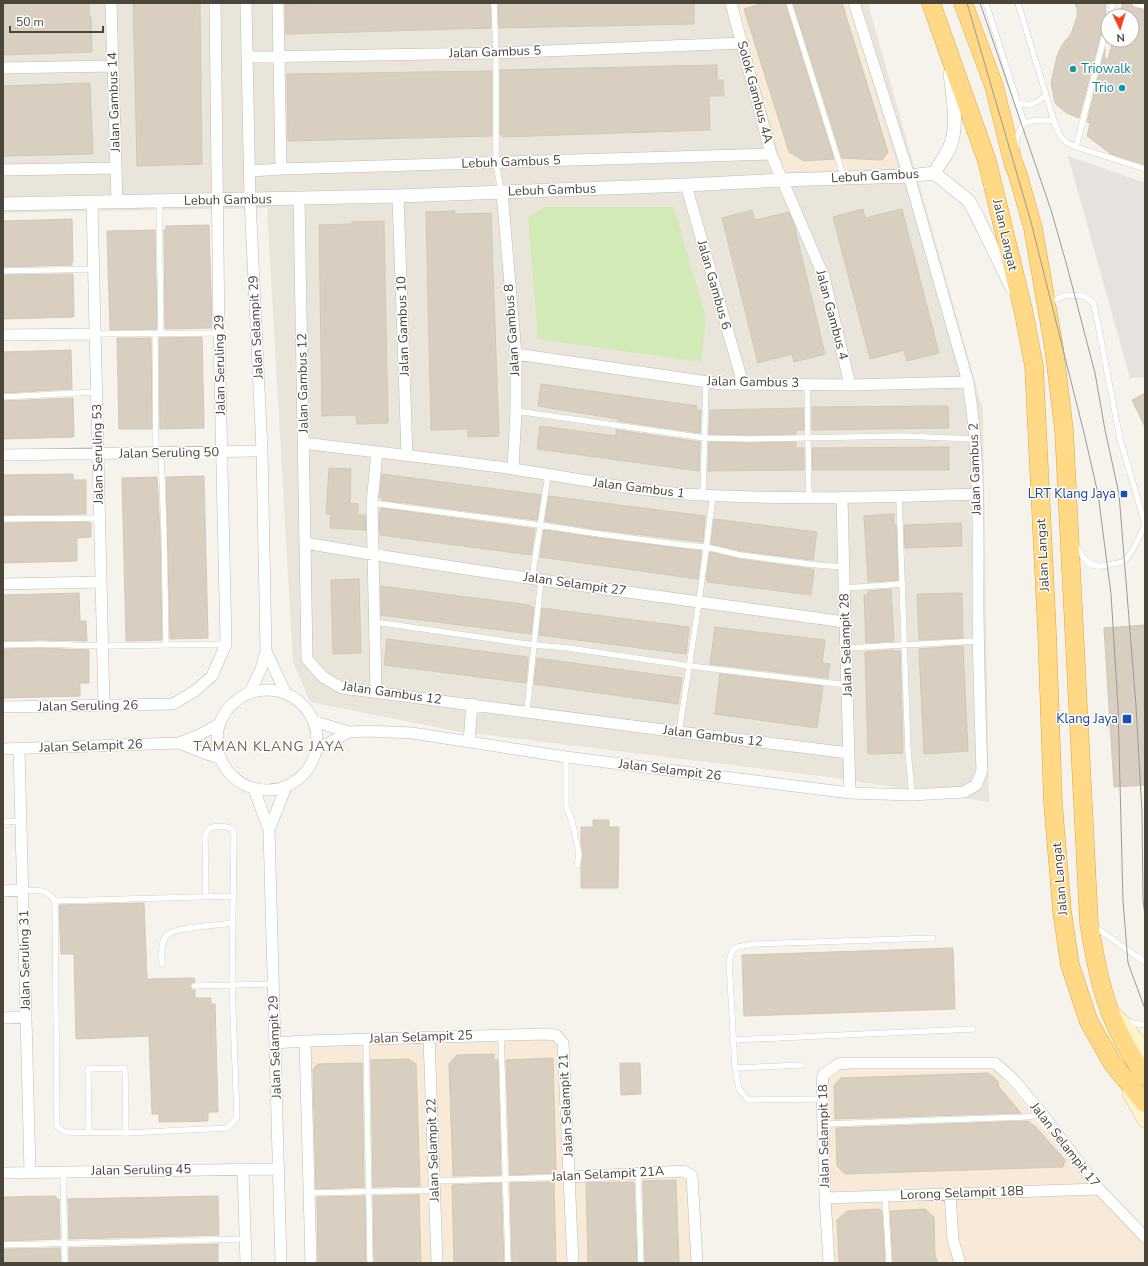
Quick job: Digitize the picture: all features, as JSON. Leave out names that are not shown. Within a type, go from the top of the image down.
[{"type":"highway","name":"Jalan Langat","points":[[931,3],[988,161],[1023,309],[1034,366],[1047,632],[1053,803],[1062,911],[1070,965],[1089,1022],[1114,1064],[1145,1103]]},
{"type":"highway","name":"Jalan Langat","points":[[963,3],[994,86],[1013,162],[1034,228],[1054,348],[1064,430],[1089,923],[1098,969],[1130,1054],[1145,1076]]},
{"type":"main road","name":"Jalan Langat","points":[[1116,1016],[1145,1051]]},
{"type":"main road","name":"Jalan Langat","points":[[1114,1064],[1145,1120]]},
{"type":"street","name":"Jalan Gambus 14","points":[[111,3],[117,202]]},
{"type":"street","name":"Jalan Seruling 29","points":[[173,704],[195,691],[212,676],[226,644],[221,452],[215,3]]},
{"type":"street","name":"Jalan Selampit 29","points":[[246,3],[250,199],[262,451],[266,651],[261,669],[249,694]]},
{"type":"street","points":[[278,3],[281,169]]},
{"type":"street","name":"Solok Gambus 4A","points":[[731,3],[771,154],[781,180]]},
{"type":"street","name":"Jalan Gambus 2","points":[[854,3],[909,176],[968,382],[973,412],[978,494],[978,641],[982,771]]},
{"type":"street","name":"Jalan Gambus 5","points":[[247,57],[496,53],[742,43]]},
{"type":"street","points":[[934,173],[949,149],[954,127],[955,106],[946,46]]},
{"type":"street","points":[[3,68],[113,66]]},
{"type":"street","name":"Lebuh Gambus 5","points":[[250,171],[771,154]]},
{"type":"street","points":[[3,170],[116,168]]},
{"type":"street","name":"Lebuh Gambus","points":[[3,204],[398,196],[909,176],[934,173],[968,200],[1023,309]]},
{"type":"street","name":"Jalan Gambus 4","points":[[781,180],[824,277],[850,385]]},
{"type":"street","name":"Jalan Gambus 6","points":[[686,185],[743,384]]},
{"type":"street","name":"Jalan Gambus 8","points":[[502,192],[516,354],[516,411],[513,469]]},
{"type":"street","name":"Jalan Gambus 10","points":[[398,196],[407,455]]},
{"type":"street","name":"Jalan Gambus 12","points":[[299,198],[307,659],[323,677],[342,688],[849,753]]},
{"type":"street","name":"Jalan Seruling 53","points":[[92,202],[104,705]]},
{"type":"street","points":[[3,335],[95,334]]},
{"type":"street","name":"Jalan Gambus 3","points":[[516,354],[706,382],[743,384],[850,385],[968,382]]},
{"type":"street","name":"Jalan Gambus 1","points":[[304,443],[513,469],[648,490],[708,495],[842,497],[978,494]]},
{"type":"street","name":"Jalan Seruling 50","points":[[3,456],[262,451]]},
{"type":"street","points":[[376,692],[372,503],[377,452]]},
{"type":"street","name":"Jalan Selampit 28","points":[[842,497],[850,793]]},
{"type":"street","name":"Jalan Selampit 27","points":[[305,543],[536,579],[845,622]]},
{"type":"street","points":[[3,584],[101,582]]},
{"type":"street","name":"Jalan Selampit 29","points":[[266,651],[286,694]]},
{"type":"street","points":[[261,690],[286,694],[298,701],[307,710],[313,721],[317,736],[316,750],[312,762],[306,772],[286,787],[270,790],[254,789],[239,783],[227,772],[219,758],[216,747],[216,735],[219,724],[226,711],[236,701],[249,694],[261,690]]},
{"type":"street","name":"Jalan Seruling 26","points":[[3,707],[173,704]]},
{"type":"street","points":[[469,742],[472,704]]},
{"type":"street","name":"Jalan Selampit 26","points":[[313,721],[349,732],[367,731],[412,733],[566,757],[850,793],[912,795],[964,792],[976,785],[982,771]]},
{"type":"street","name":"Jalan Selampit 26","points":[[3,749],[179,743],[201,734],[219,724]]},
{"type":"street","name":"Jalan Selampit 26","points":[[316,750],[349,732]]},
{"type":"street","name":"Jalan Selampit 26","points":[[179,743],[219,758]]},
{"type":"street","name":"Jalan Seruling 31","points":[[19,748],[30,1172]]},
{"type":"street","name":"Jalan Selampit 29","points":[[269,830],[286,787]]},
{"type":"street","name":"Jalan Selampit 29","points":[[254,789],[269,830],[281,1263]]},
{"type":"street","points":[[3,890],[23,890]]},
{"type":"street","points":[[3,1018],[26,1017]]},
{"type":"street","name":"Jalan Selampit 25","points":[[275,1043],[546,1034],[556,1035],[563,1043]]},
{"type":"street","name":"Jalan Selampit 22","points":[[430,1037],[437,1263]]},
{"type":"street","points":[[305,1041],[311,1263]]},
{"type":"street","name":"Jalan Selampit 21","points":[[563,1043],[573,1263]]},
{"type":"street","name":"Jalan Selampit 18","points":[[829,1263],[825,1198],[824,1124],[822,1099],[823,1075],[838,1064],[849,1062],[981,1062]]},
{"type":"street","name":"Jalan Selampit 17","points":[[981,1062],[995,1063],[1013,1079],[1043,1115],[1099,1189],[1145,1237]]},
{"type":"street","points":[[244,1169],[246,1263]]},
{"type":"street","name":"Jalan Seruling 45","points":[[3,1173],[279,1169]]},
{"type":"street","name":"Jalan Selampit 21A","points":[[569,1177],[684,1171],[692,1176],[697,1263]]},
{"type":"street","name":"Lorong Selampit 18B","points":[[825,1198],[1099,1189]]},
{"type":"street","points":[[950,1194],[953,1240],[960,1263]]},
{"type":"lane","points":[[494,3],[496,53],[496,162],[502,192]]},
{"type":"lane","points":[[788,3],[844,178]]},
{"type":"lane","points":[[986,3],[1024,122],[1017,137],[1013,162]]},
{"type":"lane","points":[[1018,3],[1060,138],[1068,144],[1076,147],[1145,169]]},
{"type":"lane","points":[[1135,3],[1145,6]]},
{"type":"lane","points":[[1076,147],[1101,48]]},
{"type":"lane","points":[[1018,103],[1037,103],[1046,95]]},
{"type":"lane","points":[[1024,122],[1038,120],[1054,121]]},
{"type":"lane","points":[[159,201],[159,453],[164,530],[166,645]]},
{"type":"lane","points":[[3,271],[93,269]]},
{"type":"lane","points":[[1048,312],[1054,300],[1067,295],[1084,296],[1094,304],[1120,439],[1145,525],[1135,545],[1124,561],[1108,566],[1090,565],[1082,557],[1070,534]]},
{"type":"lane","points":[[95,334],[219,333]]},
{"type":"lane","points":[[680,732],[706,547],[708,495],[705,438],[706,382]]},
{"type":"lane","points":[[807,384],[809,497]]},
{"type":"lane","points":[[3,397],[96,392]]},
{"type":"lane","points":[[516,411],[705,438],[748,439],[902,436],[975,439]]},
{"type":"lane","points":[[527,711],[534,645],[536,579],[540,524],[548,475]]},
{"type":"lane","points":[[899,496],[908,751],[912,795]]},
{"type":"lane","points":[[372,503],[706,547],[740,555],[844,567]]},
{"type":"lane","points":[[3,519],[100,518]]},
{"type":"lane","points":[[845,588],[902,584]]},
{"type":"lane","points":[[375,622],[690,666],[847,685]]},
{"type":"lane","points":[[846,648],[978,641]]},
{"type":"lane","points":[[3,645],[40,644],[102,646],[226,644]]},
{"type":"lane","points":[[566,757],[566,806],[572,821],[578,854],[577,866]]},
{"type":"lane","points":[[3,822],[21,821]]},
{"type":"lane","points":[[23,890],[46,892],[50,894],[55,901],[57,1126],[64,1132],[89,1133],[227,1128],[237,1118],[232,985],[234,896],[233,830],[229,827],[212,827],[208,830],[205,836],[206,897]]},
{"type":"lane","points":[[55,901],[234,896]]},
{"type":"lane","points":[[162,964],[162,952],[165,937],[171,932],[181,929],[233,923]]},
{"type":"lane","points":[[1089,923],[1145,961]]},
{"type":"lane","points":[[822,1099],[748,1100],[739,1089],[734,1068],[732,1040],[728,961],[732,951],[737,947],[754,944],[933,938]]},
{"type":"lane","points":[[194,986],[274,984]]},
{"type":"lane","points":[[1116,1016],[1145,1026]]},
{"type":"lane","points":[[732,1040],[973,1029]]},
{"type":"lane","points":[[501,1035],[508,1263]]},
{"type":"lane","points":[[366,1039],[370,1263]]},
{"type":"lane","points":[[734,1068],[802,1065]]},
{"type":"lane","points":[[89,1133],[88,1069],[125,1068],[126,1132]]},
{"type":"lane","points":[[824,1124],[1043,1115]]},
{"type":"lane","points":[[63,1172],[65,1263]]},
{"type":"lane","points":[[638,1173],[641,1263]]},
{"type":"lane","name":"Jalan Selampit 21A","points":[[309,1193],[369,1192],[505,1179],[569,1177]]},
{"type":"lane","points":[[885,1196],[889,1263]]},
{"type":"lane","points":[[3,1245],[245,1239]]},
{"type":"shaded area","points":[[3,3],[868,3],[983,410],[989,802],[836,778],[455,731],[310,702],[293,662],[267,208],[3,213]]},
{"type":"shaded area","points":[[848,3],[898,168],[785,172],[736,4]]},
{"type":"shaded area","points":[[1068,156],[1145,183],[1145,379],[1143,377],[1130,378]]},
{"type":"shaded area","points":[[543,1039],[554,1040],[558,1045],[564,1181],[681,1175],[689,1180],[692,1263],[317,1263],[309,1046]]},
{"type":"shaded area","points":[[993,1067],[1098,1196],[1145,1245],[1145,1263],[834,1263],[830,1187],[828,1077],[842,1068]]},
{"type":"green space","points":[[544,207],[674,207],[706,318],[701,362],[538,339],[528,218]]},
{"type":"building","points":[[3,3],[89,3],[89,17],[91,16],[92,52],[3,55]]},
{"type":"building","points":[[133,3],[200,3],[202,164],[137,166]]},
{"type":"building","points":[[490,3],[491,28],[286,34],[285,4]]},
{"type":"building","points":[[498,3],[694,3],[694,24],[499,28]]},
{"type":"building","points":[[764,3],[785,3],[834,159],[804,161],[789,152],[744,9]]},
{"type":"building","points":[[793,3],[842,3],[888,152],[882,160],[842,158]]},
{"type":"building","name":"Triowalk","points":[[1075,3],[1106,3],[1106,8],[1100,8],[1100,37],[1079,118],[1066,113],[1055,103],[1051,83],[1057,56],[1062,45],[1071,34],[1077,17]]},
{"type":"building","name":"Trio","points":[[1123,3],[1131,3],[1133,7],[1137,8],[1121,8]]},
{"type":"building","name":"Trio","points":[[1140,9],[1145,10],[1145,165],[1111,154],[1087,136],[1090,123],[1087,122],[1105,49],[1105,59],[1108,59],[1111,48],[1140,48]]},
{"type":"building","points":[[717,65],[717,80],[723,80],[724,96],[709,96],[710,130],[503,137],[503,135],[500,135],[500,70]]},
{"type":"building","points":[[492,71],[492,136],[288,141],[287,74]]},
{"type":"building","points":[[90,83],[93,154],[3,156],[3,86]]},
{"type":"building","points":[[863,209],[865,218],[902,209],[939,353],[907,361],[904,350],[870,359],[833,217]]},
{"type":"building","points":[[752,210],[755,220],[789,212],[794,224],[825,354],[794,362],[792,354],[758,363],[722,218]]},
{"type":"building","points":[[455,211],[455,214],[491,213],[499,436],[468,437],[468,429],[431,430],[426,212]]},
{"type":"building","points":[[72,219],[72,265],[3,267],[3,221]]},
{"type":"building","points":[[384,221],[388,423],[357,424],[356,415],[322,416],[319,225]]},
{"type":"building","points":[[209,225],[212,328],[165,329],[164,230],[166,230],[166,226]]},
{"type":"building","points":[[155,230],[157,329],[110,330],[107,231]]},
{"type":"building","points":[[73,274],[74,317],[3,319],[3,275]]},
{"type":"building","points":[[202,337],[204,428],[160,429],[159,338]]},
{"type":"building","points":[[117,338],[151,338],[152,429],[119,429]]},
{"type":"building","points":[[71,350],[72,389],[3,393],[3,352]]},
{"type":"building","points":[[541,384],[697,406],[696,410],[701,410],[700,433],[618,421],[618,419],[538,406]]},
{"type":"building","points":[[1145,393],[1145,427],[1132,400]]},
{"type":"building","points":[[73,398],[74,437],[3,439],[3,401]]},
{"type":"building","points":[[948,406],[949,428],[812,430],[812,407]]},
{"type":"building","points":[[803,408],[804,430],[796,430],[796,434],[709,434],[710,410]]},
{"type":"building","points":[[540,426],[616,436],[616,430],[700,442],[699,471],[537,449]]},
{"type":"building","points":[[709,442],[796,442],[796,448],[804,448],[804,470],[708,471]]},
{"type":"building","points":[[949,447],[949,470],[813,470],[812,448]]},
{"type":"building","points":[[329,468],[351,469],[350,503],[358,504],[358,515],[365,515],[366,530],[330,528],[331,514],[326,514]]},
{"type":"building","points":[[73,474],[73,480],[86,480],[86,514],[3,515],[3,475]]},
{"type":"building","points":[[382,474],[541,495],[537,520],[382,500],[382,497],[380,497]]},
{"type":"building","points":[[204,476],[208,638],[170,639],[166,477]]},
{"type":"building","points":[[157,477],[160,530],[162,640],[126,641],[122,478]]},
{"type":"building","points":[[549,496],[705,516],[703,542],[593,529],[545,521]]},
{"type":"building","points":[[381,508],[535,529],[531,555],[380,535],[379,516]]},
{"type":"building","points":[[894,514],[894,525],[896,525],[898,580],[868,582],[864,516]]},
{"type":"building","points":[[714,519],[817,532],[813,560],[741,551],[711,544]]},
{"type":"building","points":[[3,523],[91,523],[91,537],[77,538],[77,561],[3,563]]},
{"type":"building","points":[[961,523],[962,546],[905,548],[904,525]]},
{"type":"building","points":[[544,530],[701,551],[698,579],[540,557]]},
{"type":"building","points":[[710,552],[739,559],[812,569],[814,570],[811,595],[707,582]]},
{"type":"building","points":[[359,579],[361,653],[333,654],[331,580]]},
{"type":"building","points":[[381,586],[530,605],[530,607],[534,607],[531,634],[381,615]]},
{"type":"building","points":[[891,589],[894,641],[866,643],[864,595],[868,595],[868,591]]},
{"type":"building","points":[[79,593],[80,621],[86,621],[87,641],[3,641],[3,595]]},
{"type":"building","points":[[962,593],[963,638],[919,640],[917,594]]},
{"type":"building","points":[[542,608],[689,627],[686,654],[539,635]]},
{"type":"building","name":"Klang Jaya","points":[[1145,625],[1145,785],[1114,787],[1104,628]]},
{"type":"building","points":[[715,627],[825,640],[822,663],[830,664],[828,678],[710,664]]},
{"type":"building","points":[[387,639],[528,657],[526,683],[384,665]]},
{"type":"building","points":[[963,646],[968,751],[924,754],[919,649]]},
{"type":"building","points":[[40,648],[89,650],[89,683],[80,683],[80,696],[3,698],[3,649]]},
{"type":"building","points":[[900,651],[903,753],[868,754],[865,652]]},
{"type":"building","points":[[537,658],[682,678],[678,704],[534,684]]},
{"type":"building","points":[[720,674],[823,686],[817,728],[715,714]]},
{"type":"building","points":[[593,820],[609,820],[609,827],[619,827],[618,888],[581,888],[581,866],[583,854],[581,845],[581,827],[593,827]]},
{"type":"building","points":[[144,903],[147,979],[194,978],[195,982],[191,983],[190,986],[192,990],[195,990],[195,998],[211,998],[211,1004],[215,1004],[218,1112],[208,1112],[208,1121],[159,1122],[159,1114],[152,1114],[149,1036],[76,1039],[74,954],[61,954],[59,905]]},
{"type":"building","points":[[953,948],[955,1009],[744,1016],[742,955]]},
{"type":"building","points":[[494,1054],[494,1060],[498,1060],[501,1175],[453,1176],[449,1064],[457,1055]]},
{"type":"building","points":[[553,1058],[556,1170],[554,1170],[554,1173],[510,1175],[506,1060]]},
{"type":"building","points":[[408,1059],[416,1064],[420,1186],[373,1187],[371,1060]]},
{"type":"building","points":[[362,1063],[364,1187],[316,1189],[313,1069],[318,1064]]},
{"type":"building","points":[[620,1063],[640,1063],[641,1094],[621,1095]]},
{"type":"building","points":[[988,1073],[998,1081],[999,1087],[1021,1113],[835,1119],[834,1086],[841,1078]]},
{"type":"building","points":[[1028,1121],[1034,1125],[1065,1160],[1063,1167],[845,1174],[837,1166],[836,1128]]},
{"type":"building","points":[[676,1180],[679,1263],[645,1263],[643,1181]]},
{"type":"building","points":[[554,1182],[556,1263],[512,1263],[510,1183]]},
{"type":"building","points":[[634,1182],[637,1263],[588,1263],[586,1183]]},
{"type":"building","points":[[501,1183],[504,1263],[454,1263],[452,1185]]},
{"type":"building","points":[[419,1195],[421,1263],[374,1263],[373,1196]]},
{"type":"building","points":[[56,1196],[56,1199],[59,1199],[60,1239],[3,1241],[3,1197]]},
{"type":"building","points":[[218,1196],[219,1235],[69,1239],[68,1199]]},
{"type":"building","points":[[365,1196],[366,1263],[318,1263],[317,1197]]},
{"type":"building","points":[[880,1209],[880,1211],[882,1211],[885,1263],[839,1263],[837,1220],[847,1211]]},
{"type":"building","points":[[925,1209],[934,1217],[935,1255],[938,1263],[893,1263],[890,1211]]},
{"type":"building","points":[[218,1244],[218,1263],[69,1263],[69,1248]]},
{"type":"building","points":[[60,1248],[61,1263],[3,1263],[3,1249]]},
{"type":"tram line","points":[[967,3],[1031,222],[1098,494],[1111,594],[1118,706],[1123,901],[1128,963],[1145,1009]]},
{"type":"tram line","points":[[980,3],[1051,210],[1067,266],[1095,373],[1105,430],[1119,494],[1136,706],[1142,813],[1143,900],[1145,916]]},
{"type":"place","name":"Triowalk","points":[[1073,69]]},
{"type":"place","name":"Trio","points":[[1122,88]]},
{"type":"place","name":"LRT Klang Jaya","points":[[1124,494]]},
{"type":"place","name":"Klang Jaya","points":[[1127,719]]},
{"type":"district","name":"TAMAN KLANG JAYA","points":[[269,746]]}]
